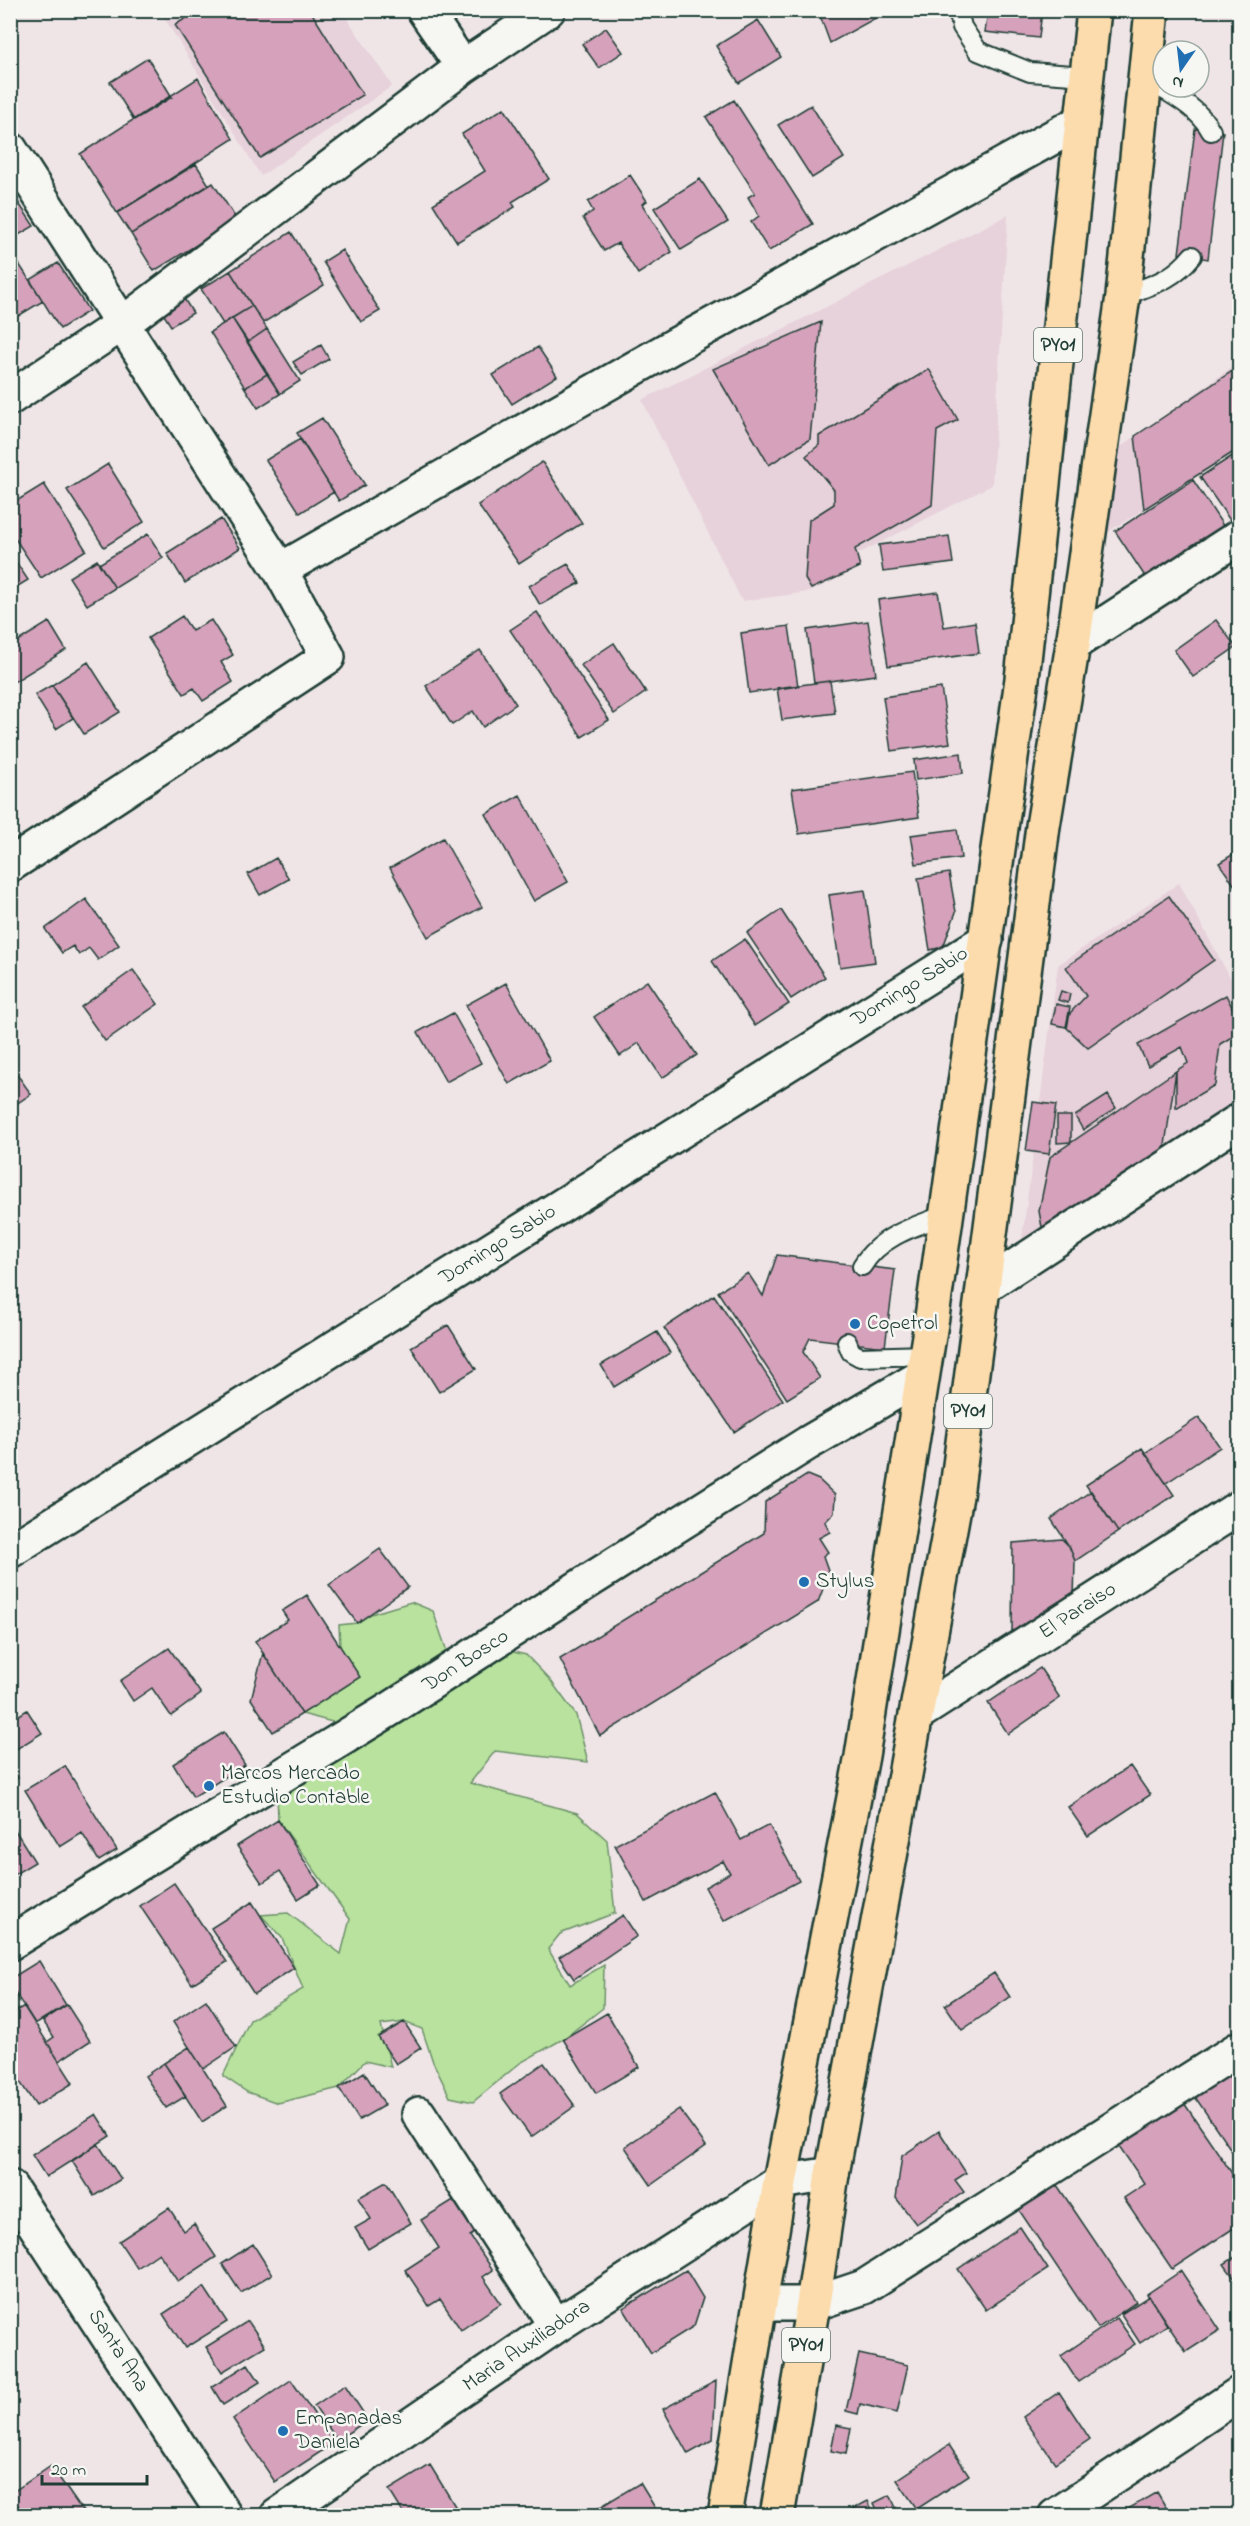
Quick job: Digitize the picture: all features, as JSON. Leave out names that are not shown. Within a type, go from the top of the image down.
[{"type":"highway","name":"PY01","points":[[725,2516],[780,2182],[862,1756],[946,1215],[1022,679],[1094,10]]},
{"type":"highway","name":"PY01","points":[[777,2516],[813,2304],[832,2174],[956,1496],[1043,826],[1123,296],[1152,10]]},
{"type":"street","points":[[424,10],[463,67]]},
{"type":"street","points":[[10,398],[122,324],[463,67],[548,10]]},
{"type":"street","points":[[280,570],[667,350],[1082,121]]},
{"type":"street","points":[[10,149],[280,570],[328,657],[10,865]]},
{"type":"street","points":[[1072,644],[1239,536]]},
{"type":"street","name":"Domingo Sabio","points":[[10,1551],[986,940]]},
{"type":"street","points":[[985,1286],[1239,1120]]},
{"type":"street","name":"Don Bosco","points":[[10,1943],[392,1708],[808,1443],[923,1366]]},
{"type":"street","name":"El Paraiso","points":[[917,1714],[1239,1507]]},
{"type":"street","points":[[761,2304],[813,2304],[864,2288],[1239,2048]]},
{"type":"street","points":[[419,2114],[556,2326]]},
{"type":"street","points":[[780,2182],[832,2174]]},
{"type":"street","name":"Maria Auxiliadora","points":[[277,2516],[556,2326],[780,2182]]},
{"type":"street","name":"Santa Ana","points":[[10,2187],[225,2516]]},
{"type":"street","points":[[1055,2516],[1239,2393]]},
{"type":"lane","points":[[958,10],[962,27],[978,51],[1030,72],[1087,76]]},
{"type":"lane","points":[[1145,78],[1193,108],[1206,121],[1211,131]]},
{"type":"lane","points":[[1123,296],[1162,281],[1180,271],[1192,256]]},
{"type":"lane","points":[[862,1266],[871,1252],[885,1241],[912,1227],[946,1215]]},
{"type":"lane","points":[[847,1342],[851,1352],[860,1357],[923,1366]]},
{"type":"shaded area","points":[[160,11],[342,11],[392,86],[261,176]]},
{"type":"shaded area","points":[[1008,215],[992,485],[858,554],[862,567],[809,592],[742,601],[642,400]]},
{"type":"shaded area","points":[[1239,362],[1239,450],[1106,533],[1111,454]]},
{"type":"shaded area","points":[[1179,883],[1239,994],[1239,1113],[1019,1262],[1058,965]]},
{"type":"green space","points":[[411,1602],[433,1611],[453,1669],[505,1650],[526,1655],[551,1681],[576,1715],[588,1762],[495,1751],[470,1783],[577,1813],[607,1840],[615,1913],[560,1934],[548,1949],[570,1985],[604,1965],[603,2008],[563,2039],[520,2063],[473,2102],[450,2097],[433,2062],[422,2029],[404,2022],[381,2025],[391,2067],[365,2061],[339,2088],[278,2103],[247,2092],[223,2076],[250,2020],[303,1989],[282,1938],[261,1915],[288,1913],[341,1954],[350,1919],[278,1820],[277,1793],[359,1729],[302,1714],[340,1647],[339,1625],[357,1623],[371,1614]]},
{"type":"building","points":[[199,10],[310,10],[363,95],[260,158],[175,25]]},
{"type":"building","points":[[818,10],[881,10],[883,14],[830,43]]},
{"type":"building","points":[[988,10],[1042,10],[1039,38],[985,32]]},
{"type":"building","points":[[758,20],[781,57],[739,83],[716,46]]},
{"type":"building","points":[[606,28],[623,52],[599,68],[582,44]]},
{"type":"building","points":[[148,58],[172,97],[134,120],[110,82]]},
{"type":"building","points":[[198,78],[233,139],[117,213],[80,154]]},
{"type":"building","points":[[734,100],[813,224],[769,251],[751,222],[759,216],[748,197],[755,193],[706,117]]},
{"type":"building","points":[[811,105],[844,158],[812,178],[778,125]]},
{"type":"building","points":[[504,108],[549,179],[512,202],[515,207],[457,242],[433,204],[485,171],[462,134]]},
{"type":"building","points":[[1195,129],[1223,132],[1208,259],[1179,254]]},
{"type":"building","points":[[196,164],[209,185],[131,234],[117,213]]},
{"type":"building","points":[[630,175],[647,201],[642,204],[672,252],[638,274],[618,243],[604,251],[583,218],[593,211],[588,202]]},
{"type":"building","points":[[700,179],[728,222],[681,250],[654,208]]},
{"type":"building","points":[[213,183],[237,220],[154,271],[131,234]]},
{"type":"building","points":[[14,196],[34,226],[10,240],[10,198]]},
{"type":"building","points":[[291,232],[324,285],[263,323],[230,271]]},
{"type":"building","points":[[10,250],[43,301],[10,321]]},
{"type":"building","points":[[342,250],[380,311],[361,322],[323,262]]},
{"type":"building","points":[[58,263],[89,311],[60,329],[30,280]]},
{"type":"building","points":[[230,271],[252,306],[223,324],[201,289]]},
{"type":"building","points":[[181,294],[193,313],[171,326],[159,307]]},
{"type":"building","points":[[252,306],[267,329],[248,342],[232,318]]},
{"type":"building","points":[[232,318],[267,374],[245,388],[210,332]]},
{"type":"building","points":[[821,322],[810,439],[769,465],[713,369]]},
{"type":"building","points":[[267,329],[300,381],[280,394],[248,342]]},
{"type":"building","points":[[321,345],[329,359],[302,375],[293,362]]},
{"type":"building","points":[[538,347],[557,376],[512,404],[493,375]]},
{"type":"building","points":[[1240,366],[1240,448],[1144,509],[1135,436]]},
{"type":"building","points":[[929,369],[958,420],[937,431],[932,505],[855,549],[860,567],[811,589],[805,579],[809,520],[834,504],[834,490],[806,456],[819,445],[819,436]]},
{"type":"building","points":[[267,374],[280,394],[258,408],[245,388]]},
{"type":"building","points":[[322,418],[365,485],[339,501],[297,433]]},
{"type":"building","points":[[300,439],[334,492],[300,513],[266,460]]},
{"type":"building","points":[[1240,451],[1240,523],[1234,526],[1200,477]]},
{"type":"building","points":[[542,462],[582,523],[519,564],[478,505]]},
{"type":"building","points":[[108,464],[144,522],[104,547],[67,490]]},
{"type":"building","points":[[1193,480],[1224,527],[1146,578],[1115,531]]},
{"type":"building","points":[[44,484],[86,550],[41,578],[10,531],[10,505]]},
{"type":"building","points":[[221,519],[240,548],[185,583],[167,553]]},
{"type":"building","points":[[148,534],[163,558],[115,588],[99,564]]},
{"type":"building","points":[[949,536],[953,563],[883,572],[879,545]]},
{"type":"building","points":[[97,560],[115,588],[87,605],[69,577]]},
{"type":"building","points":[[16,562],[28,580],[10,591],[10,566]]},
{"type":"building","points":[[568,564],[580,583],[540,605],[529,586]]},
{"type":"building","points":[[938,592],[944,627],[975,622],[979,653],[888,666],[878,600]]},
{"type":"building","points":[[537,612],[609,720],[582,737],[510,630]]},
{"type":"building","points":[[182,616],[192,631],[211,620],[233,655],[221,662],[233,682],[203,701],[194,688],[184,694],[148,638]]},
{"type":"building","points":[[1216,620],[1236,647],[1193,677],[1174,650]]},
{"type":"building","points":[[868,621],[876,675],[814,683],[807,630]]},
{"type":"building","points":[[49,622],[66,650],[12,683],[10,646]]},
{"type":"building","points":[[789,626],[798,686],[749,693],[741,633]]},
{"type":"building","points":[[614,643],[646,692],[614,714],[581,665]]},
{"type":"building","points":[[480,650],[516,704],[483,727],[473,711],[452,725],[426,686]]},
{"type":"building","points":[[88,662],[120,712],[84,734],[52,685]]},
{"type":"building","points":[[830,681],[835,713],[782,720],[777,688]]},
{"type":"building","points":[[52,685],[73,718],[56,729],[35,695]]},
{"type":"building","points":[[941,688],[950,743],[891,751],[883,697]]},
{"type":"building","points":[[961,753],[963,773],[916,780],[914,760]]},
{"type":"building","points":[[912,772],[919,817],[799,834],[792,789]]},
{"type":"building","points":[[520,795],[568,882],[534,901],[486,814]]},
{"type":"building","points":[[957,829],[961,858],[916,864],[911,835]]},
{"type":"building","points":[[443,838],[482,907],[428,937],[390,868]]},
{"type":"building","points":[[1240,850],[1240,893],[1219,863]]},
{"type":"building","points":[[276,858],[289,879],[260,895],[248,874]]},
{"type":"building","points":[[949,873],[956,912],[943,947],[930,950],[918,878]]},
{"type":"building","points":[[865,890],[875,962],[840,967],[829,895]]},
{"type":"building","points":[[1169,896],[1214,960],[1088,1048],[1067,1028],[1070,1013],[1086,996],[1066,967]]},
{"type":"building","points":[[86,899],[119,945],[98,960],[89,948],[79,955],[73,946],[62,953],[45,929]]},
{"type":"building","points":[[781,910],[825,977],[791,999],[747,933]]},
{"type":"building","points":[[745,939],[789,1004],[755,1026],[712,961]]},
{"type":"building","points":[[133,970],[158,1004],[105,1041],[81,1007]]},
{"type":"building","points":[[647,981],[697,1055],[662,1078],[639,1043],[620,1056],[594,1017]]},
{"type":"building","points":[[506,983],[550,1061],[509,1084],[466,1005]]},
{"type":"building","points":[[1061,991],[1070,994],[1068,1003],[1058,1000]]},
{"type":"building","points":[[1226,995],[1240,1023],[1240,1032],[1220,1044],[1215,1085],[1176,1108],[1176,1071],[1188,1063],[1182,1047],[1148,1066],[1138,1045]]},
{"type":"building","points":[[1056,1004],[1070,1007],[1066,1027],[1052,1024]]},
{"type":"building","points":[[453,1013],[481,1063],[446,1082],[418,1032]]},
{"type":"building","points":[[14,1070],[31,1094],[10,1108],[10,1072]]},
{"type":"building","points":[[1176,1071],[1162,1165],[1044,1238],[1039,1211],[1050,1157]]},
{"type":"building","points":[[1108,1095],[1116,1108],[1083,1130],[1075,1116]]},
{"type":"building","points":[[1033,1102],[1056,1105],[1049,1154],[1026,1151]]},
{"type":"building","points":[[1057,1116],[1071,1116],[1071,1142],[1057,1143]]},
{"type":"building","points":[[777,1255],[895,1270],[885,1347],[810,1338],[803,1352],[820,1378],[787,1399],[718,1292],[748,1273],[763,1296]]},
{"type":"building","points":[[714,1295],[783,1400],[734,1432],[664,1328]]},
{"type":"building","points":[[448,1325],[476,1369],[439,1392],[411,1347]]},
{"type":"building","points":[[657,1332],[670,1353],[614,1387],[601,1365]]},
{"type":"building","points":[[1199,1417],[1220,1447],[1166,1483],[1145,1453]]},
{"type":"building","points":[[1142,1448],[1174,1495],[1118,1532],[1086,1485]]},
{"type":"building","points":[[807,1475],[819,1480],[835,1495],[834,1513],[825,1522],[830,1532],[819,1538],[828,1552],[823,1556],[828,1570],[822,1579],[823,1589],[818,1602],[600,1736],[560,1659],[764,1533],[765,1502]]},
{"type":"building","points":[[1091,1491],[1118,1532],[1075,1561],[1069,1546],[1051,1519]]},
{"type":"building","points":[[1062,1539],[1069,1546],[1075,1561],[1074,1599],[1012,1633],[1013,1543]]},
{"type":"building","points":[[380,1549],[408,1587],[357,1623],[329,1585]]},
{"type":"building","points":[[307,1595],[360,1677],[302,1714],[255,1641],[288,1620],[282,1611]]},
{"type":"building","points":[[169,1648],[201,1694],[171,1716],[152,1688],[133,1701],[120,1681]]},
{"type":"building","points":[[263,1653],[302,1714],[273,1732],[251,1699]]},
{"type":"building","points":[[1040,1668],[1060,1698],[1008,1734],[988,1703]]},
{"type":"building","points":[[27,1710],[42,1733],[10,1753],[10,1721]]},
{"type":"building","points":[[224,1732],[245,1765],[193,1797],[173,1764]]},
{"type":"building","points":[[10,1766],[18,1778],[10,1782]]},
{"type":"building","points":[[65,1766],[117,1850],[99,1861],[82,1833],[60,1847],[25,1790]]},
{"type":"building","points":[[1130,1766],[1150,1795],[1088,1836],[1068,1807]]},
{"type":"building","points":[[715,1792],[741,1840],[769,1825],[799,1881],[724,1921],[705,1887],[730,1873],[723,1861],[646,1902],[615,1845]]},
{"type":"building","points":[[278,1820],[320,1885],[298,1899],[280,1871],[262,1883],[237,1846]]},
{"type":"building","points":[[10,1822],[35,1862],[10,1877]]},
{"type":"building","points":[[174,1883],[227,1962],[192,1984],[140,1906]]},
{"type":"building","points":[[252,1902],[294,1968],[254,1994],[211,1928]]},
{"type":"building","points":[[623,1915],[637,1936],[574,1979],[559,1957]]},
{"type":"building","points":[[39,1961],[66,2005],[35,2024],[10,1985],[10,1979]]},
{"type":"building","points":[[994,1973],[1010,1997],[962,2030],[945,2005]]},
{"type":"building","points":[[206,2000],[236,2047],[203,2069],[173,2022]]},
{"type":"building","points":[[67,2005],[90,2041],[59,2061],[47,2042],[54,2037],[43,2021]]},
{"type":"building","points":[[24,2006],[73,2083],[36,2106],[10,2067],[10,2015]]},
{"type":"building","points":[[607,2013],[639,2067],[596,2093],[563,2039]]},
{"type":"building","points":[[404,2022],[421,2048],[396,2064],[378,2037]]},
{"type":"building","points":[[189,2047],[227,2106],[202,2122],[164,2063]]},
{"type":"building","points":[[164,2063],[186,2096],[166,2108],[145,2076]]},
{"type":"building","points":[[544,2063],[575,2106],[531,2137],[500,2094]]},
{"type":"building","points":[[1240,2067],[1240,2159],[1238,2160],[1195,2097]]},
{"type":"building","points":[[364,2072],[385,2105],[359,2120],[339,2088]]},
{"type":"building","points":[[1184,2103],[1240,2185],[1240,2224],[1172,2269],[1124,2198],[1145,2184],[1119,2146]]},
{"type":"building","points":[[679,2109],[706,2146],[651,2185],[625,2147]]},
{"type":"building","points":[[96,2114],[110,2136],[46,2177],[32,2155]]},
{"type":"building","points":[[939,2131],[966,2173],[955,2180],[964,2192],[916,2224],[896,2198],[902,2156]]},
{"type":"building","points":[[98,2144],[121,2179],[94,2196],[72,2161]]},
{"type":"building","points":[[386,2182],[411,2223],[368,2249],[355,2228],[371,2219],[358,2198]]},
{"type":"building","points":[[1057,2185],[1136,2302],[1098,2328],[1019,2210]]},
{"type":"building","points":[[455,2199],[476,2232],[470,2236],[493,2270],[483,2277],[501,2303],[461,2330],[440,2299],[429,2306],[405,2270],[439,2248],[421,2220]]},
{"type":"building","points":[[169,2208],[184,2231],[194,2224],[216,2257],[178,2282],[159,2253],[137,2268],[119,2241]]},
{"type":"building","points":[[1020,2227],[1048,2269],[986,2310],[958,2269]]},
{"type":"building","points":[[253,2244],[272,2274],[241,2293],[222,2264]]},
{"type":"building","points":[[1240,2254],[1240,2286],[1224,2264]]},
{"type":"building","points":[[686,2270],[703,2298],[694,2326],[651,2353],[623,2308]]},
{"type":"building","points":[[1181,2271],[1220,2330],[1186,2352],[1147,2294]]},
{"type":"building","points":[[204,2287],[227,2322],[185,2348],[163,2314]]},
{"type":"building","points":[[1149,2296],[1167,2325],[1140,2343],[1121,2314]]},
{"type":"building","points":[[1117,2318],[1135,2344],[1078,2382],[1061,2356]]},
{"type":"building","points":[[248,2321],[265,2346],[222,2372],[206,2347]]},
{"type":"building","points":[[859,2354],[908,2365],[897,2413],[860,2404],[858,2414],[846,2411]]},
{"type":"building","points":[[248,2364],[260,2382],[223,2405],[212,2387]]},
{"type":"building","name":"Empanadas Daniela","points":[[291,2380],[334,2443],[275,2482],[233,2419]]},
{"type":"building","points":[[716,2381],[713,2440],[688,2454],[663,2409]]},
{"type":"building","points":[[345,2385],[368,2420],[337,2440],[314,2406]]},
{"type":"building","points":[[1059,2392],[1090,2439],[1055,2463],[1023,2417]]},
{"type":"building","points":[[836,2425],[851,2428],[846,2454],[831,2451]]},
{"type":"building","points":[[949,2445],[969,2475],[917,2509],[897,2480]]},
{"type":"building","points":[[430,2465],[461,2516],[405,2516],[389,2490]]},
{"type":"building","points":[[51,2466],[86,2516],[25,2516],[10,2494]]},
{"type":"building","points":[[640,2483],[660,2516],[585,2516]]},
{"type":"building","points":[[1157,2492],[1171,2516],[1122,2516],[1121,2513]]},
{"type":"building","points":[[890,2495],[900,2516],[880,2516],[874,2503]]},
{"type":"building","points":[[868,2501],[875,2516],[839,2516]]},
{"type":"place","name":"Copetrol","points":[[855,1324]]},
{"type":"place","name":"Stylus","points":[[804,1582]]},
{"type":"place","name":"Marcos Mercado Estudio Contable","points":[[209,1786]]},
{"type":"place","name":"Empanadas Daniela","points":[[283,2431]]}]
